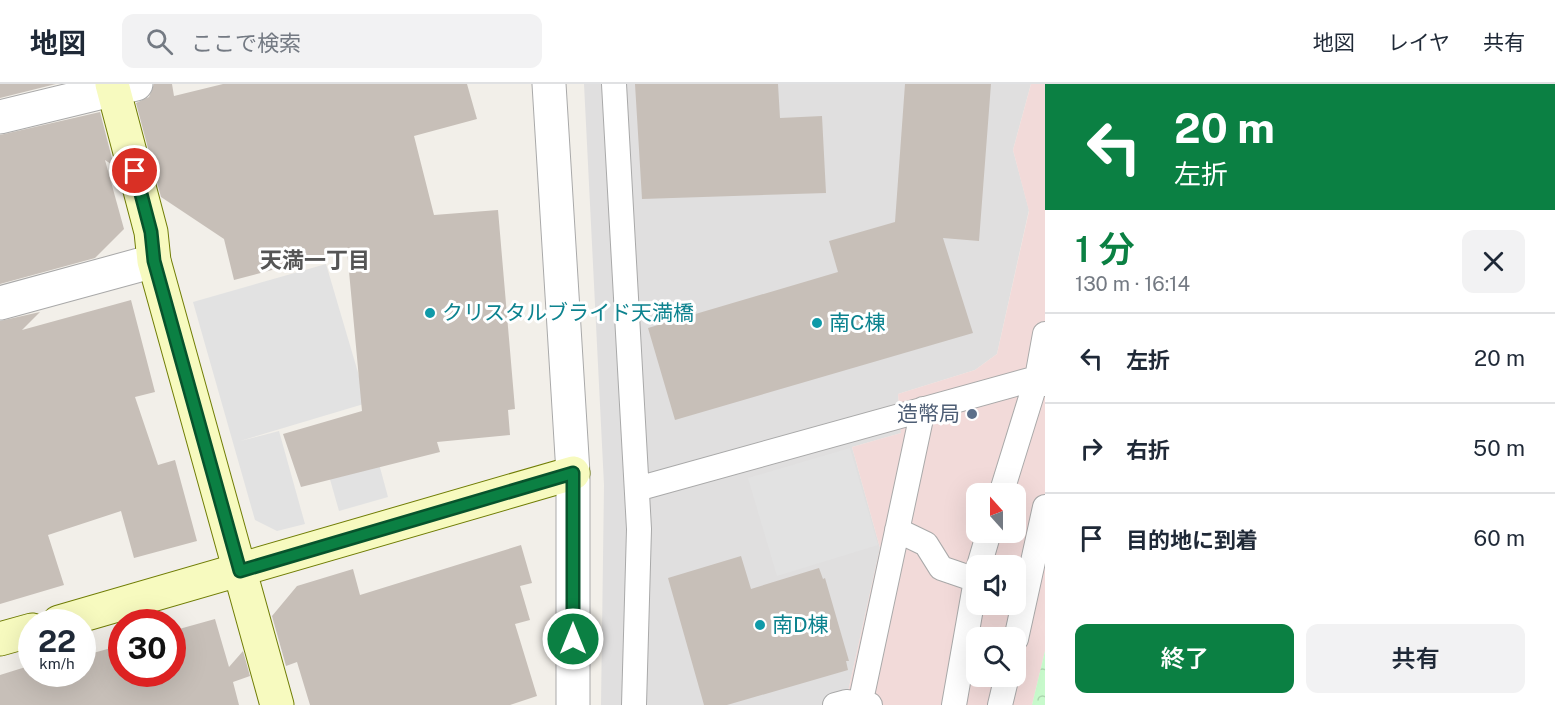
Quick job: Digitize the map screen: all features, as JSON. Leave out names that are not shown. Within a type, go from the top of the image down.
[{"type":"street","points":[[549,84],[573,473],[573,705]]},
{"type":"street","points":[[0,117],[121,86],[151,232],[154,261],[277,705]]},
{"type":"street","points":[[0,303],[154,261]]},
{"type":"street","points":[[96,612],[573,473]]},
{"type":"street","points":[[0,639],[18,634]]},
{"type":"lane","points":[[614,84],[639,529],[634,705]]},
{"type":"lane","points":[[1005,483],[1041,381],[1045,334]]},
{"type":"lane","points":[[637,489],[923,409],[1041,381]]},
{"type":"lane","points":[[835,705],[846,702],[863,705],[923,409]]},
{"type":"lane","points":[[1019,627],[1045,507]]},
{"type":"lane","points":[[897,530],[916,537],[926,544],[941,568],[966,577]]},
{"type":"lane","points":[[954,705],[970,615]]},
{"type":"lane","points":[[1000,705],[1004,687]]},
{"type":"shaded area","points":[[584,84],[1031,84],[1013,150],[1029,210],[997,354],[975,370],[898,394],[901,433],[852,447],[880,548],[845,705],[601,705],[604,485]]},
{"type":"shaded area","name":"造幣局","points":[[1031,84],[1045,84],[1045,651],[1032,705],[845,705],[880,548],[852,447],[901,433],[898,394],[975,370],[997,354],[1029,211],[1013,150]]},
{"type":"shaded area","points":[[326,264],[367,403],[240,441],[279,431],[305,524],[277,531],[255,520],[193,302]]},
{"type":"shaded area","points":[[366,416],[388,497],[339,511],[316,430]]},
{"type":"shaded area","points":[[850,448],[878,545],[777,576],[748,478]]},
{"type":"green space","points":[[1045,651],[1045,705],[1032,705]]},
{"type":"building","points":[[0,84],[56,84],[0,98]]},
{"type":"building","points":[[154,84],[172,84],[174,96],[223,84],[467,84],[477,119],[414,136],[434,215],[498,210],[515,409],[508,410],[510,435],[437,442],[440,452],[301,487],[283,434],[362,411],[347,250],[234,280],[224,239],[161,197],[136,103],[149,97]]},
{"type":"building","points":[[635,84],[778,84],[780,118],[822,116],[826,193],[642,199]]},
{"type":"building","name":"南C棟","points":[[905,84],[991,84],[979,241],[943,238],[973,333],[675,420],[648,328],[838,272],[829,241],[895,222]]},
{"type":"building","points":[[100,112],[114,166],[105,160],[124,229],[95,258],[0,284],[0,135]]},
{"type":"building","points":[[131,300],[155,392],[135,397],[158,465],[175,460],[197,541],[134,558],[121,511],[48,535],[64,585],[0,604],[0,321],[40,312],[22,330]]},
{"type":"building","points":[[521,545],[532,583],[520,586],[530,620],[515,624],[537,696],[510,705],[310,705],[297,662],[286,666],[272,616],[297,586],[353,569],[360,595]]},
{"type":"building","name":"南D棟","points":[[741,556],[751,589],[819,568],[823,579],[825,578],[849,661],[846,661],[848,670],[727,705],[704,705],[668,578]]},
{"type":"building","points":[[215,619],[229,667],[243,651],[250,676],[233,682],[239,705],[0,705],[0,675],[18,669],[18,687],[96,687],[96,652],[108,649],[108,687],[186,687],[186,627]]},
{"type":"place","name":"クリスタルブライド天満橋","points":[[430,313]]},
{"type":"place","name":"南C棟","points":[[817,323]]},
{"type":"place","name":"造幣局","points":[[972,414]]},
{"type":"place","name":"南D棟","points":[[760,625]]},
{"type":"district","name":"天満一丁目","points":[[315,260]]},
{"type":"route","points":[[135,171],[151,232],[154,261],[240,571],[573,473],[573,639]]}]
